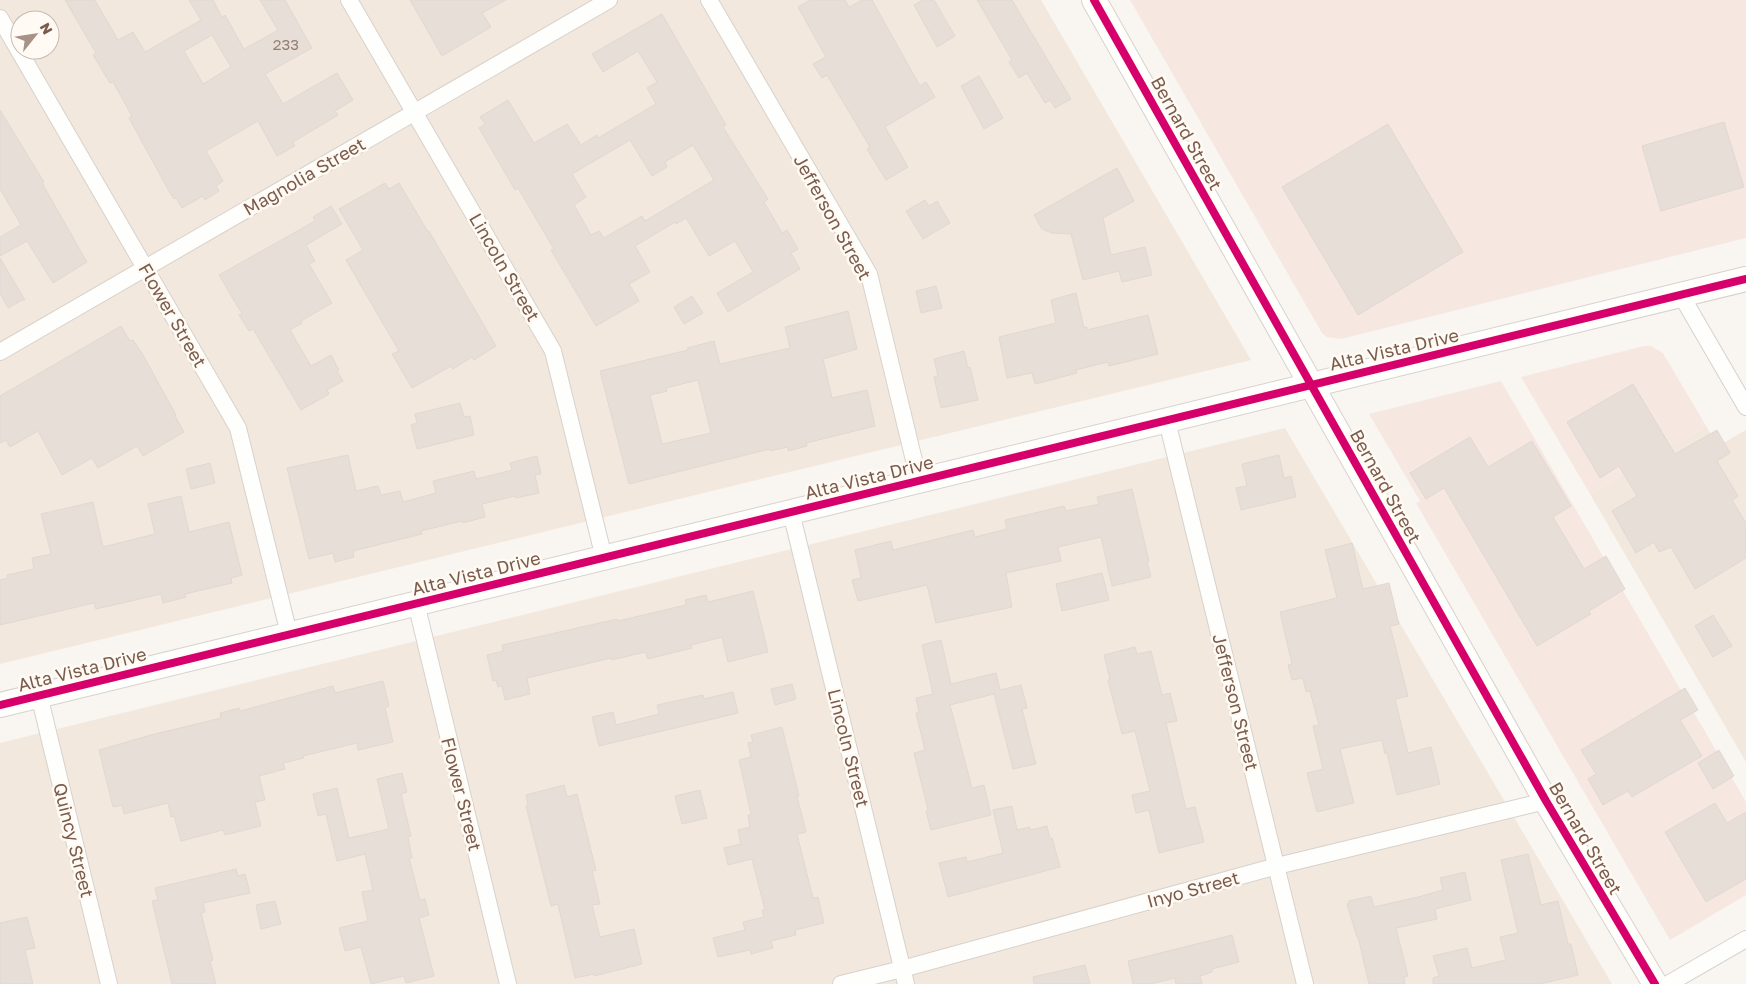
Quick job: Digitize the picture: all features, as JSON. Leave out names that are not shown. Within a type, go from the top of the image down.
[{"type":"street","name":"Lincoln Street","points":[[349,0],[553,351],[604,558]]},
{"type":"street","name":"Magnolia Street","points":[[0,352],[609,0]]},
{"type":"street","name":"Jefferson Street","points":[[709,0],[868,274],[919,481]]},
{"type":"street","name":"Bernard Street","points":[[1094,0],[1546,800],[1655,984]]},
{"type":"street","name":"Flower Street","points":[[0,18],[238,428],[289,634]]},
{"type":"street","name":"Alta Vista Drive","points":[[0,705],[1746,279]]},
{"type":"street","points":[[1681,295],[1746,407]]},
{"type":"street","name":"Jefferson Street","points":[[1167,420],[1305,984]]},
{"type":"street","name":"Lincoln Street","points":[[791,512],[904,976]]},
{"type":"street","name":"Flower Street","points":[[416,603],[508,984]]},
{"type":"street","name":"Quincy Street","points":[[39,695],[109,984]]},
{"type":"street","name":"Inyo Street","points":[[841,984],[904,976],[1277,866],[1546,800]]},
{"type":"street","points":[[1668,984],[1746,939]]},
{"type":"shaded area","points":[[0,0],[1041,0],[1251,360],[0,664]]},
{"type":"shaded area","points":[[1130,0],[1746,0],[1746,238],[1341,339],[1327,337],[1322,333]]},
{"type":"shaded area","points":[[1644,346],[1651,346],[1663,353],[1706,426],[1590,494],[1521,377]]},
{"type":"shaded area","points":[[1501,381],[1746,802],[1746,895],[1670,940],[1416,503],[1420,501],[1369,414]]},
{"type":"shaded area","points":[[1706,426],[1718,446],[1746,430],[1746,762],[1590,494]]},
{"type":"shaded area","points":[[1285,428],[1612,984],[0,984],[0,743]]},
{"type":"building","points":[[65,0],[95,0],[118,40],[133,32],[145,52],[201,20],[189,0],[213,0],[222,17],[225,15],[244,49],[278,30],[260,0],[285,0],[312,48],[265,74],[283,104],[337,73],[353,100],[335,111],[338,115],[293,142],[295,146],[277,156],[258,121],[206,151],[223,181],[216,186],[219,191],[205,200],[203,196],[182,208],[176,198],[174,199],[170,193],[129,118],[132,116],[113,82],[110,83],[93,55],[96,53]],"holes":[[[212,35],[231,67],[203,84],[184,51]]]},
{"type":"building","points":[[410,0],[506,0],[482,13],[491,27],[442,56]]},
{"type":"building","points":[[810,0],[845,0],[849,7],[862,0],[872,0],[920,86],[926,82],[935,97],[885,127],[908,167],[886,180],[867,149],[870,147],[827,75],[822,78],[813,64],[826,57],[798,7]]},
{"type":"building","points":[[923,0],[934,0],[955,36],[937,47],[914,5]]},
{"type":"building","points":[[977,0],[1012,0],[1071,99],[1055,108],[1050,100],[1045,103],[1027,73],[1019,78],[1009,62],[1012,60]]},
{"type":"building","points":[[662,14],[726,125],[723,127],[768,199],[764,202],[782,233],[787,230],[798,249],[791,253],[800,269],[728,312],[717,293],[753,272],[735,241],[709,256],[686,218],[676,224],[675,222],[635,246],[650,272],[629,284],[639,301],[596,326],[551,250],[554,249],[518,188],[515,190],[479,128],[485,124],[480,117],[508,100],[534,143],[567,124],[581,145],[597,135],[598,138],[656,104],[647,88],[657,82],[638,51],[603,72],[592,54]],"holes":[[[630,140],[652,176],[667,167],[665,162],[693,145],[714,180],[645,221],[642,216],[604,238],[599,231],[591,235],[574,205],[586,197],[572,174]]]},
{"type":"building","points":[[979,76],[1003,118],[984,129],[961,86]]},
{"type":"building","points":[[0,110],[44,182],[42,183],[87,262],[53,283],[27,241],[0,256],[0,237],[21,225],[0,189]]},
{"type":"building","points":[[1724,122],[1744,187],[1661,211],[1642,146]]},
{"type":"building","points":[[1388,124],[1463,252],[1358,315],[1282,187]]},
{"type":"building","points":[[1117,168],[1134,201],[1103,218],[1111,255],[1145,247],[1152,275],[1122,282],[1119,271],[1083,280],[1071,234],[1052,233],[1042,229],[1034,215]]},
{"type":"building","points":[[385,183],[389,189],[399,183],[496,346],[474,360],[472,357],[453,369],[451,366],[412,388],[392,354],[399,351],[346,260],[363,250],[339,209]]},
{"type":"building","points":[[925,200],[929,206],[937,201],[950,223],[923,239],[906,211]]},
{"type":"building","points":[[331,206],[342,224],[306,245],[315,261],[309,264],[332,303],[301,321],[302,323],[290,330],[311,366],[331,355],[343,381],[327,390],[329,394],[301,410],[253,329],[249,331],[239,315],[242,314],[219,275],[315,221],[313,217]]},
{"type":"building","points":[[0,258],[25,300],[8,308],[0,293]]},
{"type":"building","points":[[936,286],[942,308],[921,313],[916,291]]},
{"type":"building","points":[[1076,293],[1084,328],[1087,327],[1087,330],[1148,315],[1158,354],[1109,366],[1108,362],[1076,370],[1077,373],[1035,384],[1032,373],[1007,378],[999,337],[1056,323],[1051,300]]},
{"type":"building","points":[[692,296],[703,313],[684,324],[674,307]]},
{"type":"building","points":[[848,311],[857,349],[823,359],[832,398],[867,390],[875,426],[806,443],[807,446],[788,451],[788,447],[770,451],[770,449],[629,484],[600,371],[688,350],[687,348],[714,341],[720,364],[790,348],[785,327]],"holes":[[[698,380],[711,433],[662,444],[650,395],[667,391],[666,388]]]},
{"type":"building","points":[[121,326],[130,341],[133,340],[143,355],[184,432],[143,456],[137,446],[98,468],[92,458],[62,475],[38,431],[10,447],[6,440],[0,443],[0,396]]},
{"type":"building","points":[[964,351],[978,400],[941,408],[934,377],[938,376],[934,359]]},
{"type":"building","points":[[1633,384],[1675,454],[1717,430],[1730,453],[1717,461],[1738,496],[1732,500],[1746,523],[1746,558],[1695,589],[1671,547],[1659,552],[1654,542],[1636,553],[1612,511],[1637,496],[1619,466],[1600,478],[1567,422]]},
{"type":"building","points":[[460,403],[464,417],[470,416],[474,435],[417,449],[411,425],[417,423],[415,414]]},
{"type":"building","points":[[1470,437],[1488,467],[1532,441],[1571,506],[1553,517],[1584,569],[1606,556],[1625,589],[1589,611],[1591,614],[1537,646],[1444,488],[1426,499],[1410,473]]},
{"type":"building","points":[[348,455],[356,491],[378,486],[381,495],[400,491],[403,502],[436,493],[433,481],[474,471],[476,479],[512,470],[510,463],[537,456],[541,474],[535,475],[539,493],[516,498],[515,496],[482,504],[485,517],[421,531],[422,534],[353,551],[354,557],[335,562],[333,553],[309,559],[287,468]]},
{"type":"building","points":[[1279,455],[1284,478],[1291,476],[1296,497],[1241,510],[1236,488],[1247,486],[1242,464]]},
{"type":"building","points":[[210,463],[215,483],[191,489],[186,469]]},
{"type":"building","points":[[1132,489],[1151,577],[1112,586],[1101,537],[1058,547],[1061,561],[1006,573],[1012,607],[936,623],[927,585],[858,601],[852,580],[861,578],[855,550],[891,541],[893,550],[973,530],[975,537],[1007,529],[1005,520],[1064,506],[1066,511],[1099,504],[1097,497]]},
{"type":"building","points":[[181,496],[189,532],[229,522],[242,575],[231,578],[232,583],[185,594],[186,597],[163,603],[161,594],[96,609],[94,603],[0,625],[0,580],[8,578],[7,575],[34,569],[32,558],[51,554],[41,514],[93,502],[103,547],[155,534],[148,504]]},
{"type":"building","points":[[1352,543],[1363,589],[1389,583],[1399,624],[1390,626],[1408,696],[1395,699],[1408,753],[1431,747],[1440,784],[1397,795],[1382,740],[1340,749],[1354,803],[1317,812],[1307,773],[1323,769],[1313,726],[1319,725],[1310,691],[1306,692],[1303,678],[1292,680],[1288,665],[1292,664],[1280,612],[1337,598],[1325,550]]},
{"type":"building","points":[[1102,573],[1109,600],[1062,611],[1056,584]]},
{"type":"building","points":[[753,591],[768,652],[728,662],[722,637],[691,645],[692,648],[648,659],[645,652],[527,678],[530,694],[505,700],[502,686],[498,687],[496,680],[493,681],[487,655],[503,651],[502,645],[686,605],[685,600],[706,595],[708,602]]},
{"type":"building","points":[[1713,615],[1732,646],[1713,657],[1695,626]]},
{"type":"building","points":[[941,640],[951,684],[996,673],[1000,690],[1021,685],[1027,708],[1022,709],[1036,764],[1013,769],[994,694],[950,705],[972,788],[984,785],[991,815],[931,830],[914,753],[925,750],[916,713],[919,712],[916,698],[933,694],[922,645]]},
{"type":"building","points":[[1135,647],[1137,654],[1151,651],[1162,695],[1170,693],[1177,721],[1166,723],[1186,809],[1195,807],[1204,842],[1159,853],[1149,810],[1136,813],[1132,795],[1150,791],[1135,731],[1122,734],[1108,680],[1110,679],[1104,655]]},
{"type":"building","points":[[383,681],[389,706],[385,708],[393,742],[358,750],[357,743],[303,756],[304,758],[283,763],[285,769],[259,776],[265,800],[255,802],[261,826],[225,835],[223,830],[181,841],[174,816],[171,817],[168,803],[124,814],[122,805],[113,807],[99,750],[221,718],[220,713],[239,708],[240,711],[333,686],[335,693]]},
{"type":"building","points":[[792,684],[796,699],[775,705],[771,689]]},
{"type":"building","points":[[1685,688],[1698,710],[1680,720],[1702,756],[1632,797],[1628,791],[1603,805],[1588,779],[1596,774],[1581,750]]},
{"type":"building","points":[[733,692],[738,713],[599,746],[592,717],[613,712],[616,725],[659,714],[657,705],[703,695],[704,699]]},
{"type":"building","points":[[782,727],[806,832],[797,834],[813,898],[818,897],[824,923],[795,930],[796,935],[771,941],[773,948],[751,954],[750,950],[718,957],[713,938],[745,930],[743,922],[764,917],[762,910],[765,910],[752,859],[728,865],[724,848],[741,844],[738,830],[750,827],[748,815],[751,814],[739,760],[751,757],[748,743],[753,742],[751,735]]},
{"type":"building","points":[[1719,750],[1734,776],[1713,789],[1698,763]]},
{"type":"building","points":[[402,773],[407,792],[401,794],[411,836],[408,837],[412,858],[409,858],[420,900],[425,899],[429,915],[419,918],[434,976],[406,983],[404,976],[371,984],[361,947],[345,951],[339,928],[368,921],[362,892],[373,890],[365,854],[337,861],[326,814],[318,816],[313,794],[337,788],[349,838],[389,829],[377,779]]},
{"type":"building","points":[[564,785],[567,797],[577,794],[596,870],[592,871],[600,904],[592,905],[600,937],[634,929],[642,964],[594,976],[594,974],[575,978],[558,904],[551,906],[526,806],[528,805],[526,795]]},
{"type":"building","points":[[700,790],[707,818],[682,824],[675,796]]},
{"type":"building","points":[[1715,803],[1727,823],[1746,812],[1746,879],[1706,902],[1665,832]]},
{"type":"building","points":[[1012,806],[1017,830],[1030,827],[1030,830],[1047,826],[1060,867],[948,897],[939,863],[966,857],[967,862],[1003,853],[993,810]]},
{"type":"building","points":[[1528,854],[1541,905],[1558,901],[1568,944],[1571,944],[1578,975],[1540,984],[1433,984],[1433,978],[1439,976],[1433,956],[1467,948],[1472,968],[1506,960],[1500,937],[1518,933],[1501,860]]},
{"type":"building","points":[[236,869],[238,876],[245,874],[250,893],[203,903],[205,912],[201,913],[213,960],[210,961],[216,984],[172,984],[152,901],[158,900],[155,888]]},
{"type":"building","points":[[1465,872],[1471,900],[1435,909],[1437,919],[1396,928],[1408,976],[1404,977],[1405,984],[1369,984],[1358,937],[1347,904],[1349,901],[1371,896],[1374,907],[1418,897],[1443,890],[1440,878]]},
{"type":"building","points":[[275,901],[281,924],[261,929],[256,905]]},
{"type":"building","points":[[27,917],[35,948],[25,950],[33,984],[0,984],[0,923]]},
{"type":"building","points":[[1232,935],[1239,962],[1212,969],[1212,972],[1200,976],[1202,984],[1176,984],[1175,978],[1150,984],[1133,984],[1128,961]]},
{"type":"building","points":[[1085,965],[1090,984],[1034,984],[1033,977]]},
{"type":"cycle path","points":[[1094,0],[1546,801],[1655,984]]},
{"type":"cycle path","points":[[0,705],[1746,279]]}]
